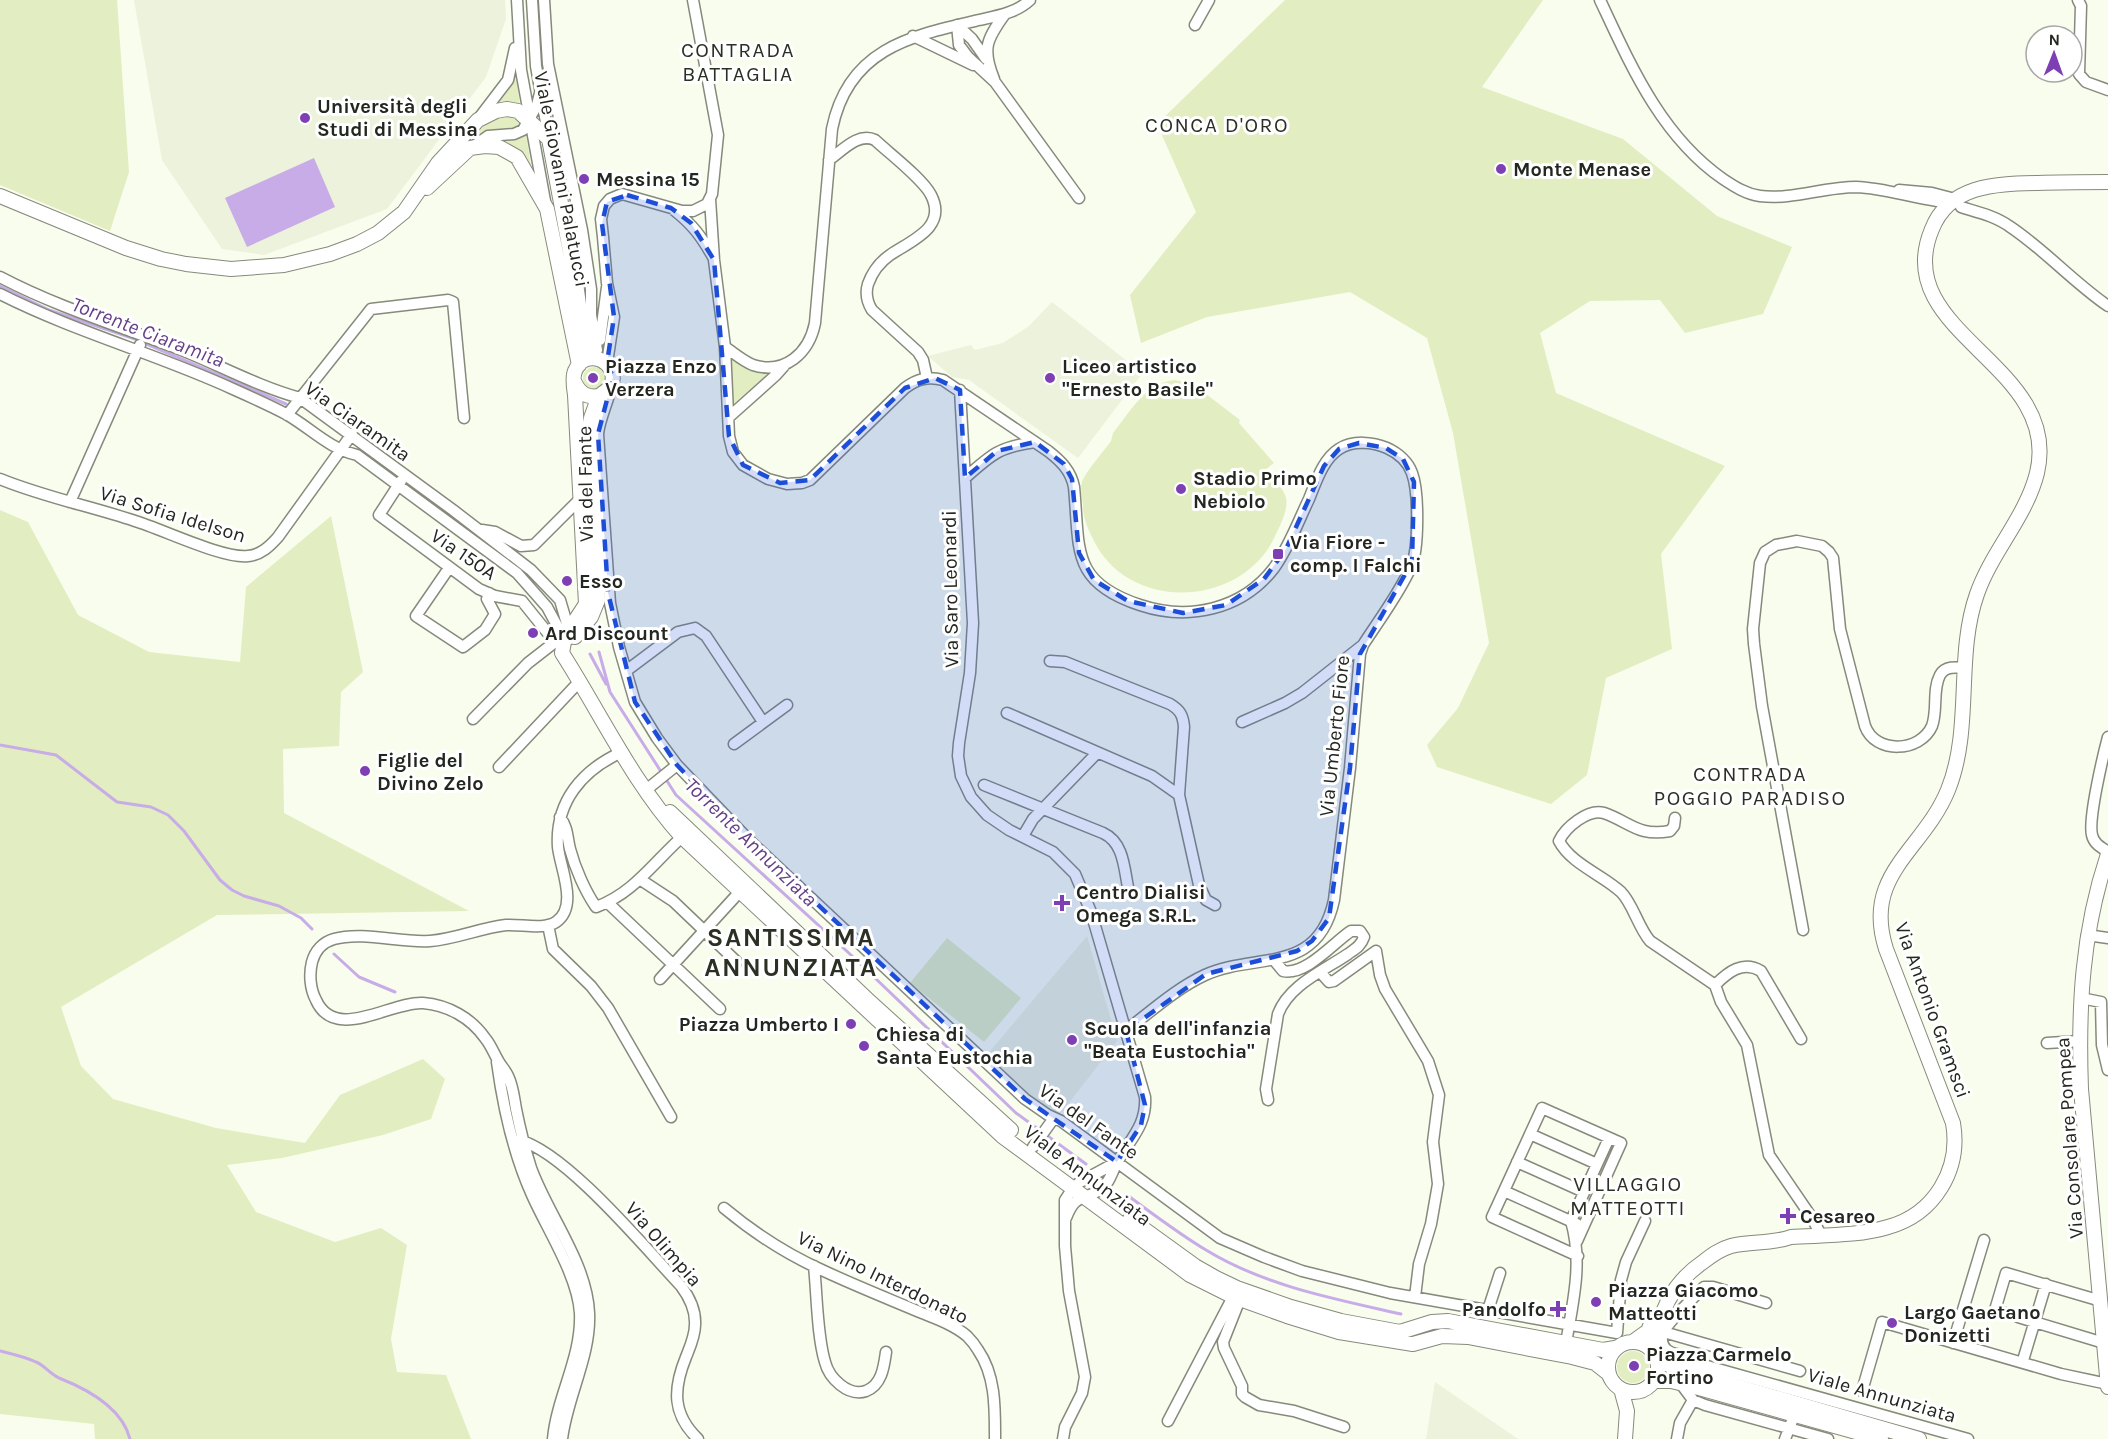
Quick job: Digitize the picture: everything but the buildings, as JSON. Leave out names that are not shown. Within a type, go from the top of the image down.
[{"type":"main road","points":[[412,202],[438,163],[478,120],[496,111],[507,109],[518,111],[530,119],[549,139]]},
{"type":"main road","name":"Viale Giovanni Palatucci","points":[[549,139],[576,284],[584,341],[596,358]]},
{"type":"main road","points":[[0,196],[126,249],[186,264],[231,268],[269,267],[298,262],[330,254],[369,238],[396,220],[470,148],[492,146],[511,152],[523,164],[547,208]]},
{"type":"main road","name":"Via Antonio Gramsci","points":[[1656,1355],[1664,1306],[1674,1288],[1689,1272],[1722,1249],[1732,1245],[1791,1237],[1880,1229],[1905,1220],[1922,1210],[1946,1179],[1952,1162],[1955,1132],[1950,1112],[1886,950],[1879,918],[1883,894],[1889,879],[1937,811],[1951,782],[1959,742],[1971,618],[1977,592],[2032,488],[2037,471],[2039,445],[2033,417],[2020,395],[1940,309],[1931,292],[1926,269],[1929,237],[1941,213],[1958,203],[1970,190],[1998,184],[2108,182]]},
{"type":"main road","name":"Viale Giovanni Palatucci","points":[[547,208],[596,358]]},
{"type":"main road","points":[[596,358],[613,377],[611,387],[599,396],[591,418],[589,433],[598,600],[594,612],[565,640],[586,604],[574,381],[576,370],[596,358]]},
{"type":"main road","points":[[574,381],[586,396],[599,396]]},
{"type":"main road","points":[[565,640],[571,650],[576,676]]},
{"type":"main road","name":"Viale Annunziata","points":[[576,676],[622,752],[651,790],[743,889],[860,1003],[1005,1132],[1190,1275],[1287,1316],[1339,1332],[1413,1344],[1433,1338],[1468,1337],[1595,1363],[1609,1374]]},
{"type":"main road","name":"Viale Annunziata","points":[[651,790],[667,821],[682,837],[743,889]]},
{"type":"main road","name":"Via Consolare Pompea","points":[[2108,853],[2093,904],[2087,935],[2081,998],[2080,1041],[2081,1089],[2108,1386]]},
{"type":"main road","name":"Viale Annunziata","points":[[1005,1132],[1035,1144],[1082,1190]]},
{"type":"main road","name":"Via Antonio Gramsci","points":[[1634,1341],[1648,1331],[1660,1298],[1669,1284],[1686,1266],[1699,1257],[1718,1245],[1738,1238],[1780,1234],[1791,1237]]},
{"type":"main road","name":"Viale Annunziata","points":[[1237,1293],[1400,1332],[1432,1322],[1448,1322],[1603,1350],[1615,1348]]},
{"type":"main road","points":[[1425,1324],[1424,1333],[1433,1338]]},
{"type":"main road","points":[[1626,1439],[1642,1391],[1655,1381],[1659,1370],[1656,1355],[1649,1347],[1634,1341],[1615,1348],[1609,1360],[1609,1374],[1621,1389],[1628,1392],[1642,1391]]},
{"type":"main road","name":"Viale Annunziata","points":[[1656,1355],[1681,1377],[1794,1416],[1881,1439]]},
{"type":"main road","name":"Viale Annunziata","points":[[1655,1381],[1681,1377]]},
{"type":"main road","points":[[1621,1389],[1628,1411],[1626,1439]]},
{"type":"main road","name":"Viale Annunziata","points":[[1794,1416],[1863,1416],[1919,1439]]},
{"type":"street","name":"Viale Giovanni Palatucci","points":[[517,0],[521,70],[547,208]]},
{"type":"street","name":"Viale Giovanni Palatucci","points":[[532,0],[536,66],[549,139]]},
{"type":"street","points":[[544,0],[548,64],[580,219],[591,289],[591,315],[596,358]]},
{"type":"street","points":[[693,0],[718,135],[710,199],[714,260],[725,347],[731,444],[738,460],[743,465],[780,483],[802,483],[817,475],[905,388],[918,380],[927,378],[923,360],[918,352],[872,310],[868,304],[867,291],[871,278],[882,262],[917,239],[932,223],[935,209],[931,194],[875,140],[870,138],[856,140],[829,160]]},
{"type":"street","points":[[729,417],[784,366],[800,355],[813,333],[833,121],[849,83],[861,69],[883,51],[913,36],[1005,14],[1030,0]]},
{"type":"street","points":[[1194,25],[1209,0]]},
{"type":"street","points":[[1600,0],[1636,77],[1665,121],[1707,168],[1738,189],[1754,195],[1770,197],[1840,188],[1916,190],[1958,203],[2008,225],[2108,306]]},
{"type":"street","points":[[2078,0],[2081,6],[2079,74],[2086,82],[2108,90]]},
{"type":"street","points":[[983,63],[988,39],[1005,14]]},
{"type":"street","points":[[957,26],[972,39],[995,82],[1079,198]]},
{"type":"street","points":[[478,120],[508,80],[518,30]]},
{"type":"street","points":[[913,36],[983,63]]},
{"type":"street","points":[[470,148],[488,136],[518,133],[527,126],[541,91]]},
{"type":"street","points":[[1886,189],[1899,195],[1937,201]]},
{"type":"street","points":[[596,358],[611,341],[614,317],[607,283],[602,219],[602,210],[607,202],[617,195],[627,195],[682,211],[693,211],[703,207],[710,199]]},
{"type":"street","points":[[671,208],[691,223],[702,237],[714,260]]},
{"type":"street","name":"Via Ciaramita","points":[[0,277],[54,302],[184,351],[280,393],[300,398],[531,570],[554,592],[563,605],[565,640]]},
{"type":"street","points":[[602,322],[607,283]]},
{"type":"street","name":"Via Ciaramita","points":[[0,294],[47,316],[178,365],[287,415],[340,451],[357,455],[517,573],[538,595],[565,640]]},
{"type":"street","points":[[287,415],[373,308],[448,300],[453,302],[464,417]]},
{"type":"street","points":[[592,309],[608,332],[596,358]]},
{"type":"street","points":[[106,339],[110,324]]},
{"type":"street","points":[[70,502],[143,336]]},
{"type":"street","points":[[725,347],[755,365],[784,366]]},
{"type":"street","name":"Via Umberto Fiore","points":[[927,378],[943,380],[960,390],[1064,464],[1072,479],[1080,553],[1083,563],[1094,580],[1108,591],[1128,601],[1160,610],[1183,613],[1205,611],[1226,604],[1248,592],[1264,579],[1286,549],[1324,466],[1339,449],[1349,445],[1368,443],[1394,452],[1408,466],[1414,482],[1415,553],[1406,577],[1363,645],[1358,665],[1350,768],[1332,908],[1325,926],[1312,941],[1290,955],[1206,974],[1184,986],[1125,1029]]},
{"type":"street","name":"Via del Fante","points":[[611,387],[598,434],[608,593],[635,702],[675,767],[852,938],[1025,1098],[1052,1120],[1061,1121],[1220,1238],[1302,1271],[1415,1297],[1617,1333],[1621,1280],[1626,1262],[1645,1221]]},
{"type":"street","name":"Via Saro Leonardi","points":[[960,390],[973,623],[971,667],[959,743],[959,767],[965,787],[978,807],[997,823],[1044,846],[1061,858],[1080,884],[1091,912],[1143,1088],[1145,1105],[1141,1125],[1117,1162],[1113,1174],[1102,1189],[1082,1190]]},
{"type":"street","name":"Via Sofia Idelson","points":[[0,479],[25,489],[135,520],[235,555],[250,556],[270,546],[278,537],[351,434]]},
{"type":"street","points":[[965,478],[997,451],[1035,442]]},
{"type":"street","points":[[399,486],[405,475]]},
{"type":"street","name":"Via 150A","points":[[399,486],[379,515],[479,589],[522,601],[565,640]]},
{"type":"street","points":[[480,530],[495,532],[521,546],[534,545],[581,498]]},
{"type":"street","points":[[1803,930],[1762,706],[1754,644],[1760,563],[1765,552],[1776,545],[1790,541],[1822,546],[1830,552],[1835,566],[1840,629],[1865,726],[1868,734],[1878,743],[1889,746],[1906,745],[1924,737],[1933,722],[1938,683],[1942,673],[1951,668],[1965,668]]},
{"type":"street","points":[[449,568],[416,616],[463,647],[484,630],[495,614],[487,599],[489,593]]},
{"type":"street","points":[[597,586],[612,614]]},
{"type":"street","points":[[563,605],[577,609],[586,604]]},
{"type":"street","points":[[626,671],[678,632],[695,628],[706,636],[763,722]]},
{"type":"street","points":[[473,719],[528,663],[565,640]]},
{"type":"street","points":[[1242,722],[1302,693],[1363,645]]},
{"type":"street","points":[[1050,661],[1065,662],[1170,704],[1180,711],[1184,727],[1179,795],[1199,885],[1206,900],[1215,905]]},
{"type":"street","points":[[499,767],[576,676]]},
{"type":"street","points":[[734,744],[787,705]]},
{"type":"street","points":[[1007,713],[1152,776],[1179,795]]},
{"type":"street","points":[[2108,737],[2095,795],[2091,832],[2097,844],[2108,853]]},
{"type":"street","points":[[562,1439],[564,1421],[588,1339],[590,1322],[587,1293],[522,1172],[518,1139],[497,1059],[488,1042],[476,1027],[459,1015],[440,1007],[412,1004],[351,1020],[336,1018],[322,1011],[314,996],[310,976],[313,960],[322,945],[340,938],[430,941],[506,925],[554,923],[561,917],[567,897],[566,881],[558,850],[560,817],[566,800],[583,777],[599,764],[622,752]]},
{"type":"street","points":[[1023,836],[1033,819],[1097,753]]},
{"type":"street","points":[[651,790],[675,767]]},
{"type":"street","points":[[984,785],[1114,839],[1119,848],[1129,892]]},
{"type":"street","points":[[1675,818],[1674,826],[1670,831],[1650,831],[1638,830],[1603,813],[1594,813],[1576,821],[1559,841],[1581,863],[1622,893],[1642,932],[1650,941],[1715,985],[1721,1002],[1748,1045],[1769,1155],[1821,1235]]},
{"type":"street","points":[[560,817],[567,827],[570,849],[588,896],[596,907],[608,903],[641,880],[682,837]]},
{"type":"street","points":[[641,880],[673,901],[737,962]]},
{"type":"street","points":[[660,979],[743,889]]},
{"type":"street","points":[[608,903],[720,1009]]},
{"type":"street","points":[[548,925],[553,948],[591,986],[608,1008],[671,1117]]},
{"type":"street","points":[[1268,1100],[1266,1089],[1278,1014],[1282,1004],[1296,987],[1321,973],[1360,945],[1363,941],[1363,933],[1351,931],[1324,954],[1293,971],[1283,971],[1274,960]]},
{"type":"street","points":[[2087,935],[2108,938]]},
{"type":"street","points":[[1321,973],[1329,982],[1334,981],[1376,951],[1385,989],[1428,1061],[1437,1088],[1437,1120],[1433,1142],[1438,1184],[1431,1224],[1419,1264],[1415,1297]]},
{"type":"street","points":[[1715,985],[1735,969],[1750,967],[1761,971],[1801,1039]]},
{"type":"street","points":[[2081,998],[2101,1002],[2100,1017],[2108,1070]]},
{"type":"street","points":[[2047,1043],[2080,1041]]},
{"type":"street","points":[[1577,1241],[1621,1143],[1542,1108],[1492,1217],[1578,1256]]},
{"type":"street","points":[[1035,1144],[1052,1120]]},
{"type":"street","points":[[1530,1134],[1597,1164]]},
{"type":"street","points":[[1566,1343],[1578,1271],[1577,1241],[1571,1221],[1609,1138]]},
{"type":"street","name":"Via Olimpia","points":[[518,1139],[554,1160],[594,1194],[681,1286],[690,1299],[694,1312],[695,1331],[678,1378],[677,1393],[678,1409],[683,1420],[698,1439]]},
{"type":"street","points":[[1063,1439],[1065,1427],[1082,1393],[1085,1377],[1069,1291],[1065,1246],[1065,1200],[1082,1190],[1117,1162]]},
{"type":"street","points":[[1517,1162],[1584,1192]]},
{"type":"street","points":[[1504,1191],[1583,1227]]},
{"type":"street","name":"Via Nino Interdonato","points":[[724,1208],[771,1243],[814,1266],[956,1328],[967,1336],[987,1365],[994,1397],[995,1439]]},
{"type":"street","points":[[1953,1343],[1984,1240]]},
{"type":"street","points":[[553,1439],[556,1418],[579,1337],[580,1321],[579,1305],[561,1245]]},
{"type":"street","points":[[814,1266],[822,1348],[825,1364],[832,1376],[838,1383],[856,1392],[869,1389],[879,1380],[886,1352]]},
{"type":"street","points":[[1488,1310],[1500,1273]]},
{"type":"street","points":[[2005,1313],[1995,1310],[2006,1273],[2101,1301]]},
{"type":"street","points":[[2024,1357],[2046,1284]]},
{"type":"street","points":[[1660,1331],[1704,1287],[1713,1287],[1766,1303]]},
{"type":"street","points":[[1168,1421],[1237,1293]]},
{"type":"street","points":[[1237,1293],[1223,1342],[1242,1386],[1242,1394],[1270,1408],[1294,1411],[1344,1427]]},
{"type":"street","points":[[2018,1317],[2104,1343]]},
{"type":"street","points":[[1862,1391],[1882,1322],[2061,1374],[2080,1377]]},
{"type":"street","points":[[1660,1331],[1665,1349],[1680,1356],[1695,1356],[1699,1358],[1700,1364]]},
{"type":"street","points":[[1660,1331],[1800,1371]]},
{"type":"street","points":[[1965,1340],[2062,1368],[2080,1377],[2108,1386]]},
{"type":"street","name":"Viale Annunziata","points":[[1828,1439],[1794,1416],[1705,1405],[1693,1400],[1681,1377],[1700,1364],[1863,1416],[1968,1439]]},
{"type":"street","points":[[1677,1439],[1680,1423],[1693,1400]]},
{"type":"street","points":[[1785,1439],[1794,1416]]},
{"type":"street","points":[[1794,1416],[1803,1439]]},
{"type":"highlighted area","points":[[627,195],[671,208],[691,223],[714,260],[729,436],[743,465],[780,483],[810,480],[905,388],[935,378],[960,390],[965,478],[997,451],[1035,442],[1064,464],[1072,479],[1079,553],[1094,580],[1128,601],[1183,613],[1226,605],[1264,579],[1286,549],[1324,466],[1339,449],[1359,443],[1386,448],[1403,459],[1414,482],[1412,562],[1360,654],[1350,768],[1329,918],[1312,941],[1297,951],[1206,974],[1126,1031],[1145,1105],[1141,1125],[1117,1162],[1025,1099],[749,840],[677,765],[635,702],[608,593],[598,434],[613,377],[607,363],[614,317],[602,224],[607,202]]},
{"type":"shaded area","name":"Università degli Studi di Messina","points":[[134,0],[505,0],[506,19],[486,77],[387,209],[264,255],[222,249],[162,160]]},
{"type":"shaded area","points":[[314,158],[335,207],[247,247],[225,198]]},
{"type":"shaded area","name":"Liceo artistico \"Ernesto Basile\"","points":[[1052,302],[1127,361],[1136,360],[1147,367],[1078,458],[969,380],[952,377],[928,356],[971,345],[975,350],[1003,343],[1029,326]]},
{"type":"shaded area","points":[[1087,936],[1117,1041],[1061,1113],[1051,1113],[986,1056]]},
{"type":"shaded area","points":[[1435,1382],[1518,1439],[1426,1439]]},
{"type":"green space","points":[[0,0],[117,0],[129,172],[110,231],[0,185]]},
{"type":"green space","points":[[1285,0],[1543,0],[1482,87],[1623,139],[1717,216],[1792,247],[1763,314],[1685,333],[1660,300],[1590,301],[1540,333],[1556,393],[1725,466],[1661,554],[1672,649],[1606,678],[1587,775],[1551,804],[1437,767],[1427,745],[1458,708],[1489,643],[1453,433],[1427,338],[1350,292],[1207,317],[1141,343],[1130,295],[1196,212],[1157,124]]},
{"type":"green space","points":[[516,76],[520,105],[498,104],[510,87]]},
{"type":"green space","points":[[512,114],[524,120],[521,126],[491,130],[471,139],[489,122]]},
{"type":"green space","points":[[526,135],[531,165],[516,149],[499,140]]},
{"type":"green space","points":[[731,357],[747,368],[769,373],[733,404]]},
{"type":"green space","points":[[594,367],[602,370],[605,378],[602,386],[594,389],[586,386],[583,378],[586,370]]},
{"type":"green space","name":"Stadio Primo Nebiolo","points":[[1175,380],[1193,384],[1240,420],[1239,423],[1274,463],[1265,470],[1281,488],[1286,499],[1286,510],[1280,525],[1260,559],[1239,577],[1213,588],[1186,592],[1158,590],[1132,580],[1110,563],[1087,526],[1081,490],[1087,472],[1133,407],[1155,386]]},
{"type":"green space","points":[[0,510],[28,522],[78,615],[149,652],[240,662],[246,587],[331,516],[363,672],[341,692],[339,746],[283,749],[284,813],[469,911],[217,915],[61,1007],[81,1066],[113,1099],[216,1128],[305,1143],[340,1095],[423,1059],[445,1079],[431,1119],[383,1135],[282,1158],[227,1165],[256,1212],[335,1242],[381,1228],[407,1245],[391,1339],[397,1372],[446,1375],[471,1439],[95,1439],[94,1424],[0,1414]]},
{"type":"green space","points":[[947,938],[1021,998],[984,1042],[910,983]]},
{"type":"green space","points":[[1633,1351],[1645,1355],[1649,1367],[1645,1379],[1633,1383],[1621,1379],[1617,1367],[1621,1355]]},
{"type":"waterway","name":"Torrente Ciaramita","points":[[0,286],[49,310],[135,339],[286,404]]},
{"type":"waterway","name":"Torrente Annunziata","points":[[599,652],[610,692],[676,795],[851,955],[1016,1113],[1086,1164]]},
{"type":"waterway","name":"Torrente Ciaramita","points":[[590,654],[606,684]]},
{"type":"waterway","points":[[0,745],[56,755],[117,802],[151,807],[168,815],[184,831],[220,880],[232,890],[244,896],[279,906],[301,918],[312,929]]},
{"type":"waterway","points":[[334,954],[359,977],[395,992]]},
{"type":"waterway","name":"Torrente Annunziata","points":[[1127,1195],[1196,1244],[1252,1273],[1301,1290],[1401,1314]]},
{"type":"waterway","points":[[0,1351],[39,1363],[56,1376],[92,1394],[119,1418],[130,1439]]},
{"type":"place","name":"Università degli Studi di Messina","points":[[305,118]]},
{"type":"place","name":"Monte Menase","points":[[1501,169]]},
{"type":"place","name":"Messina 15","points":[[584,179]]},
{"type":"place","name":"Piazza Enzo Verzera","points":[[593,378]]},
{"type":"place","name":"Liceo artistico \"Ernesto Basile\"","points":[[1050,378]]},
{"type":"place","name":"Stadio Primo Nebiolo","points":[[1181,489]]},
{"type":"place","name":"Via Fiore - comp. I Falchi","points":[[1278,554]]},
{"type":"place","name":"Esso","points":[[567,581]]},
{"type":"place","name":"Ard Discount","points":[[533,633]]},
{"type":"place","name":"Figlie del Divino Zelo","points":[[365,771]]},
{"type":"place","name":"Centro Dialisi Omega S.R.L.","points":[[1062,903]]},
{"type":"place","name":"Piazza Umberto I","points":[[851,1024]]},
{"type":"place","name":"Scuola dell'infanzia \"Beata Eustochia\"","points":[[1072,1040]]},
{"type":"place","name":"Chiesa di Santa Eustochia","points":[[864,1046]]},
{"type":"place","name":"Cesareo","points":[[1788,1216]]},
{"type":"place","name":"Piazza Giacomo Matteotti","points":[[1596,1302]]},
{"type":"place","name":"Pandolfo","points":[[1558,1309]]},
{"type":"place","name":"Largo Gaetano Donizetti","points":[[1892,1323]]},
{"type":"place","name":"Piazza Carmelo Fortino","points":[[1634,1366]]},
{"type":"district","name":"CONTRADA BATTAGLIA","points":[[738,62]]},
{"type":"district","name":"CONCA D'ORO","points":[[1217,125]]},
{"type":"district","name":"CONTRADA POGGIO PARADISO","points":[[1750,786]]},
{"type":"district","name":"SANTISSIMA ANNUNZIATA","points":[[791,952]]},
{"type":"district","name":"VILLAGGIO MATTEOTTI","points":[[1628,1196]]}]
